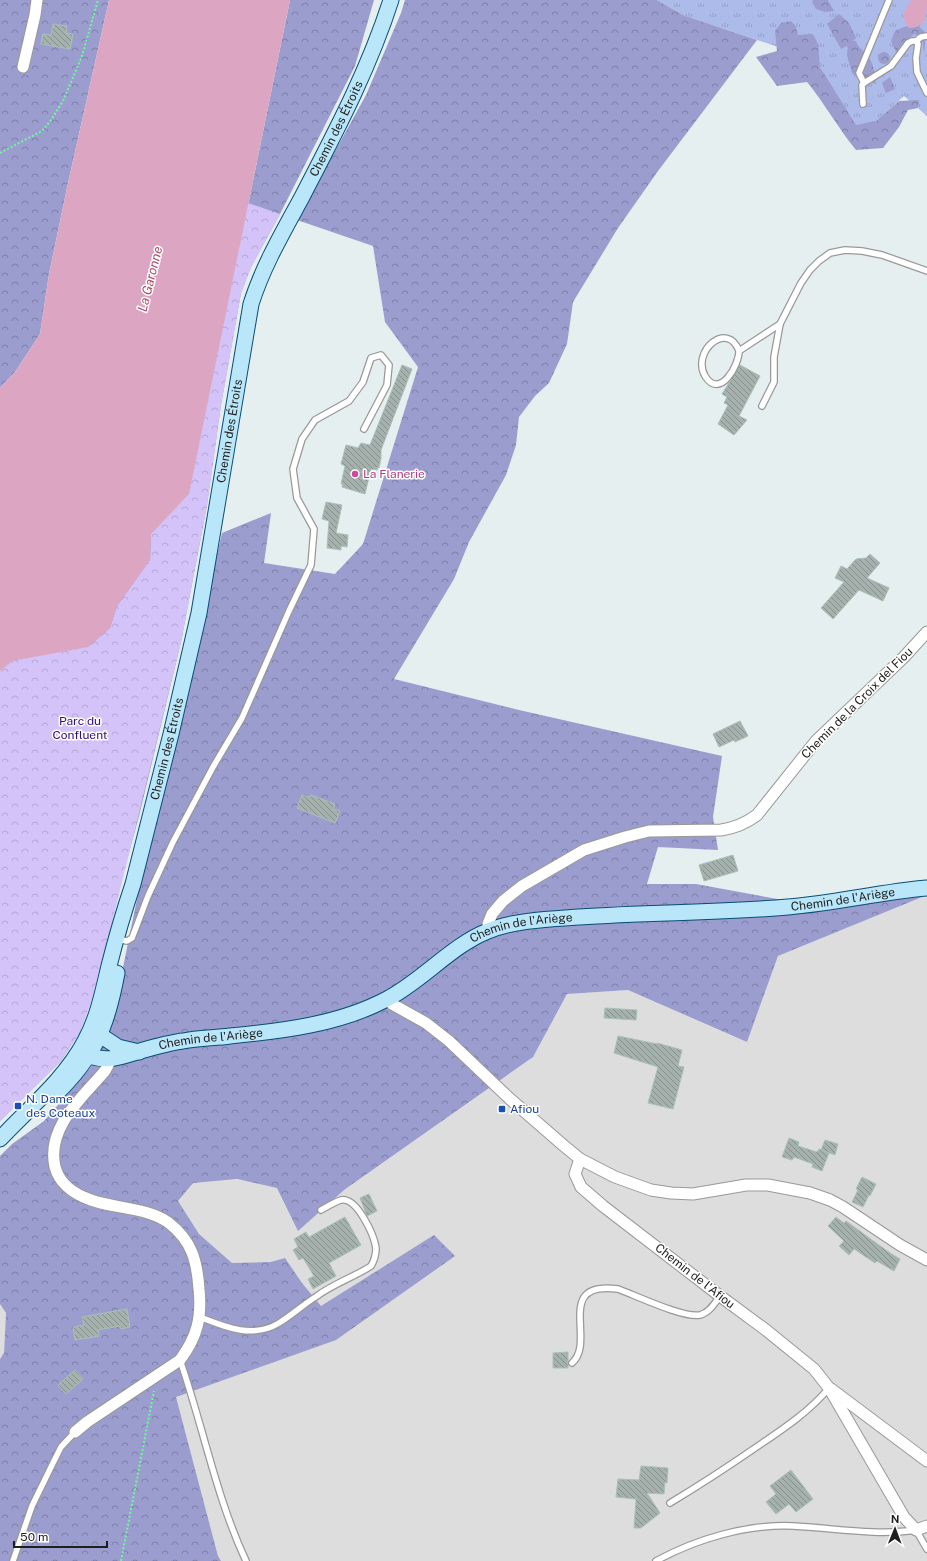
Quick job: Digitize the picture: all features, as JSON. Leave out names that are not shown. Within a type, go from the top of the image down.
[{"type":"main road","name":"Chemin des Étroits","points":[[0,1140],[61,1074],[77,1054],[86,1040],[101,1001],[120,940],[199,613],[250,304],[262,273],[329,144],[359,82],[373,50],[391,0]]},
{"type":"main road","name":"Chemin de l'Ariège","points":[[89,1056],[110,1059],[122,1058],[185,1040],[310,1025],[363,1010],[387,999],[407,987],[465,944],[489,930],[545,919],[790,907],[927,888]]},
{"type":"main road","name":"Chemin des Étroits","points":[[0,1140],[52,1099],[77,1073],[89,1056],[100,1035],[113,997],[120,940]]},
{"type":"main road","name":"Chemin de l'Ariège","points":[[100,1035],[118,1047],[139,1052]]},
{"type":"main road","points":[[89,1056],[86,1050],[86,1040],[93,1036],[100,1035]]},
{"type":"street","points":[[23,67],[37,0]]},
{"type":"street","name":"Chemin de la Croix del Fiou","points":[[489,930],[488,924],[492,914],[503,901],[522,886],[584,850],[624,837],[649,832],[732,829],[746,823],[757,815],[816,741],[904,657],[927,632]]},
{"type":"street","points":[[387,999],[392,1004],[426,1022],[449,1041],[510,1099],[580,1159],[615,1177],[651,1190],[671,1193],[693,1194],[746,1185],[789,1188],[810,1193],[830,1200],[843,1207],[900,1245],[927,1260]]},
{"type":"street","points":[[75,1432],[87,1422],[180,1360],[189,1348],[195,1335],[200,1317],[198,1277],[194,1257],[186,1240],[179,1232],[167,1222],[156,1216],[91,1200],[74,1192],[66,1186],[56,1170],[53,1147],[57,1134],[76,1103],[106,1069],[110,1059],[116,1054],[118,1047]]},
{"type":"street","name":"Chemin de l'Afiou","points":[[580,1159],[575,1174],[581,1187],[603,1206],[766,1330],[808,1365],[829,1388],[927,1461]]},
{"type":"street","name":"Chemin de l'Afiou","points":[[829,1388],[904,1516],[916,1530]]},
{"type":"street","points":[[916,1530],[927,1526]]},
{"type":"lane","points":[[864,83],[859,73],[889,0]]},
{"type":"lane","points":[[863,104],[862,85],[891,66],[908,44],[921,37],[927,36]]},
{"type":"lane","points":[[916,41],[918,44],[916,58],[917,72],[927,93]]},
{"type":"lane","points":[[762,406],[774,382],[774,356],[780,324],[802,283],[810,270],[819,260],[830,253],[845,250],[862,251],[882,255],[927,271]]},
{"type":"lane","points":[[739,350],[780,324]]},
{"type":"lane","points":[[725,338],[730,339],[735,342],[739,350],[739,358],[725,381],[720,384],[713,384],[708,380],[704,373],[702,364],[705,352],[712,343],[725,338]]},
{"type":"lane","points":[[120,940],[127,941],[132,938],[148,896],[173,842],[213,767],[242,718],[311,565],[314,529],[297,498],[293,469],[302,439],[315,420],[349,401],[363,382],[371,358],[382,355],[389,365],[387,385],[364,429]]},
{"type":"lane","points":[[200,1317],[238,1330],[253,1332],[266,1330],[279,1323],[318,1295],[371,1266],[374,1260],[376,1248],[359,1210],[351,1202],[342,1200],[321,1210]]},
{"type":"lane","points":[[572,1363],[576,1360],[579,1352],[580,1309],[586,1295],[591,1291],[598,1288],[618,1289],[680,1312],[694,1315],[701,1314],[709,1310],[720,1296]]},
{"type":"lane","points":[[180,1360],[225,1508],[246,1561]]},
{"type":"lane","points":[[670,1503],[711,1478],[787,1426],[817,1402],[829,1388]]},
{"type":"lane","points":[[13,1561],[32,1506],[52,1462],[61,1447],[75,1432]]},
{"type":"lane","points":[[656,1561],[672,1552],[714,1537],[764,1527],[792,1526],[865,1532],[900,1532],[916,1530],[927,1549]]},
{"type":"path","points":[[0,153],[42,131],[51,120],[63,101],[82,56],[98,0]]},
{"type":"path","points":[[121,1561],[157,1376]]},
{"type":"shaded area","points":[[927,895],[927,1561],[221,1561],[218,1556],[176,1397],[169,1183],[227,1179],[344,1190],[533,1057],[567,994],[628,990],[747,1042],[778,956]]},
{"type":"shaded area","points":[[0,1304],[6,1313],[4,1353],[0,1359]]},
{"type":"green space","points":[[0,0],[109,0],[49,274],[40,334],[15,372],[0,388]]},
{"type":"green space","name":"Parc du Confluent","points":[[290,0],[374,0],[355,66],[280,214],[251,267],[241,293],[221,405],[207,505],[181,642],[139,816],[80,1032],[61,1061],[0,1121],[0,671],[12,661],[88,647],[151,534],[189,494]]},
{"type":"green space","points":[[405,0],[657,0],[683,15],[757,40],[658,171],[618,228],[573,302],[567,344],[549,383],[535,396],[519,417],[516,445],[506,475],[469,542],[454,579],[394,679],[519,710],[722,756],[713,817],[718,850],[658,847],[647,884],[696,884],[783,900],[927,895],[778,956],[747,1042],[628,990],[567,994],[533,1057],[344,1190],[298,1231],[277,1188],[237,1179],[193,1183],[178,1201],[199,1234],[232,1263],[271,1262],[285,1258],[302,1283],[321,1306],[434,1235],[455,1256],[336,1340],[176,1397],[218,1556],[221,1561],[0,1561],[0,1359],[4,1353],[6,1313],[0,1304],[0,1156],[12,1144],[44,1121],[91,1067],[111,1026],[136,904],[222,533],[271,513],[264,563],[335,574],[363,544],[418,367],[385,322],[373,246],[297,220],[366,95],[401,13]]},
{"type":"green space","points":[[657,0],[927,0],[927,116],[904,96],[872,125],[851,126],[841,110],[817,60],[683,15]]},
{"type":"green space","points":[[813,0],[828,0],[834,11],[825,12],[816,9],[812,2]]},
{"type":"green space","points":[[839,14],[849,23],[856,38],[853,41],[856,41],[858,46],[870,59],[874,70],[876,84],[859,78],[852,73],[847,55],[848,45],[841,49],[827,24]]},
{"type":"green space","points":[[791,21],[796,27],[798,35],[813,34],[818,44],[820,67],[856,125],[876,121],[899,101],[919,100],[918,108],[908,110],[899,127],[883,148],[856,150],[807,82],[777,86],[756,57],[777,51],[775,31],[781,23]]},
{"type":"green space","points":[[916,24],[924,31],[924,54],[922,37],[914,34],[897,54],[891,41],[895,31]]},
{"type":"green space","points":[[882,52],[886,52],[890,58],[886,64],[882,64],[878,60],[878,56]]},
{"type":"green space","points":[[890,77],[895,89],[886,93],[882,83]]},
{"type":"green space","name":"Parc du Confluent","points":[[248,203],[280,214],[251,267],[241,293],[221,405],[207,505],[181,642],[95,992],[80,1032],[61,1061],[0,1121],[0,671],[12,661],[88,647],[110,628],[117,606],[150,560],[151,534],[189,494]]},
{"type":"water","name":"La Garonne","points":[[109,0],[290,0],[189,494],[151,534],[150,560],[117,606],[110,628],[88,647],[12,661],[0,671],[0,388],[15,372],[40,334],[49,274]]},
{"type":"water","points":[[911,0],[927,0],[927,11],[923,23],[919,26],[909,28],[904,14]]},
{"type":"building","points":[[53,24],[67,26],[66,33],[73,34],[70,49],[41,44],[43,34],[51,35]]},
{"type":"building","points":[[402,365],[412,369],[381,450],[379,468],[378,467],[377,470],[371,469],[365,494],[342,487],[343,484],[341,484],[345,466],[341,464],[346,445],[358,448],[361,443],[370,445]]},
{"type":"building","points":[[740,365],[760,376],[739,416],[747,420],[734,435],[718,424],[728,405],[724,403],[727,397],[722,394]]},
{"type":"building","points":[[326,502],[342,505],[336,533],[348,535],[347,547],[341,546],[341,550],[327,548],[329,521],[322,519]]},
{"type":"building","points":[[870,554],[880,563],[867,578],[889,588],[883,601],[859,590],[833,619],[821,608],[844,582],[835,578],[841,566],[847,569],[856,559],[866,558]]},
{"type":"building","points":[[740,721],[748,736],[735,742],[734,740],[719,747],[713,734]]},
{"type":"building","points":[[302,795],[310,797],[311,795],[335,804],[333,809],[340,811],[335,823],[297,808]]},
{"type":"building","points":[[733,855],[738,871],[704,881],[699,865]]},
{"type":"building","points":[[605,1008],[637,1010],[636,1020],[604,1018]]},
{"type":"building","points":[[618,1036],[657,1043],[682,1050],[678,1066],[684,1067],[673,1109],[648,1103],[658,1067],[614,1053]]},
{"type":"building","points":[[789,1138],[799,1142],[798,1146],[817,1152],[819,1149],[829,1153],[822,1171],[812,1167],[813,1164],[794,1157],[792,1160],[782,1157]]},
{"type":"building","points":[[825,1140],[838,1144],[835,1155],[821,1150]]},
{"type":"building","points":[[862,1177],[876,1184],[863,1207],[852,1202]]},
{"type":"building","points":[[369,1194],[377,1211],[367,1216],[360,1198]]},
{"type":"building","points":[[345,1217],[361,1245],[329,1263],[336,1276],[313,1289],[308,1279],[314,1276],[303,1258],[299,1260],[293,1250],[298,1247],[294,1239],[306,1232],[309,1237]]},
{"type":"building","points":[[836,1217],[844,1223],[846,1221],[900,1259],[894,1271],[877,1261],[875,1263],[854,1249],[849,1255],[839,1246],[844,1241],[828,1226]]},
{"type":"building","points":[[127,1309],[130,1327],[121,1329],[120,1326],[98,1330],[99,1336],[75,1340],[73,1327],[84,1325],[82,1317]]},
{"type":"building","points":[[568,1352],[568,1368],[553,1368],[553,1353]]},
{"type":"building","points":[[75,1370],[83,1379],[66,1394],[58,1385]]},
{"type":"building","points":[[641,1466],[668,1468],[667,1483],[665,1482],[664,1494],[647,1493],[660,1513],[641,1528],[634,1528],[636,1499],[616,1497],[618,1479],[639,1480]]},
{"type":"building","points":[[791,1470],[813,1499],[796,1512],[789,1504],[776,1514],[766,1502],[776,1494],[770,1486]]},
{"type":"place","name":"La Flanerie","points":[[355,474]]},
{"type":"place","name":"N. Dame des Coteaux","points":[[18,1106]]},
{"type":"place","name":"Afiou","points":[[502,1109]]}]
